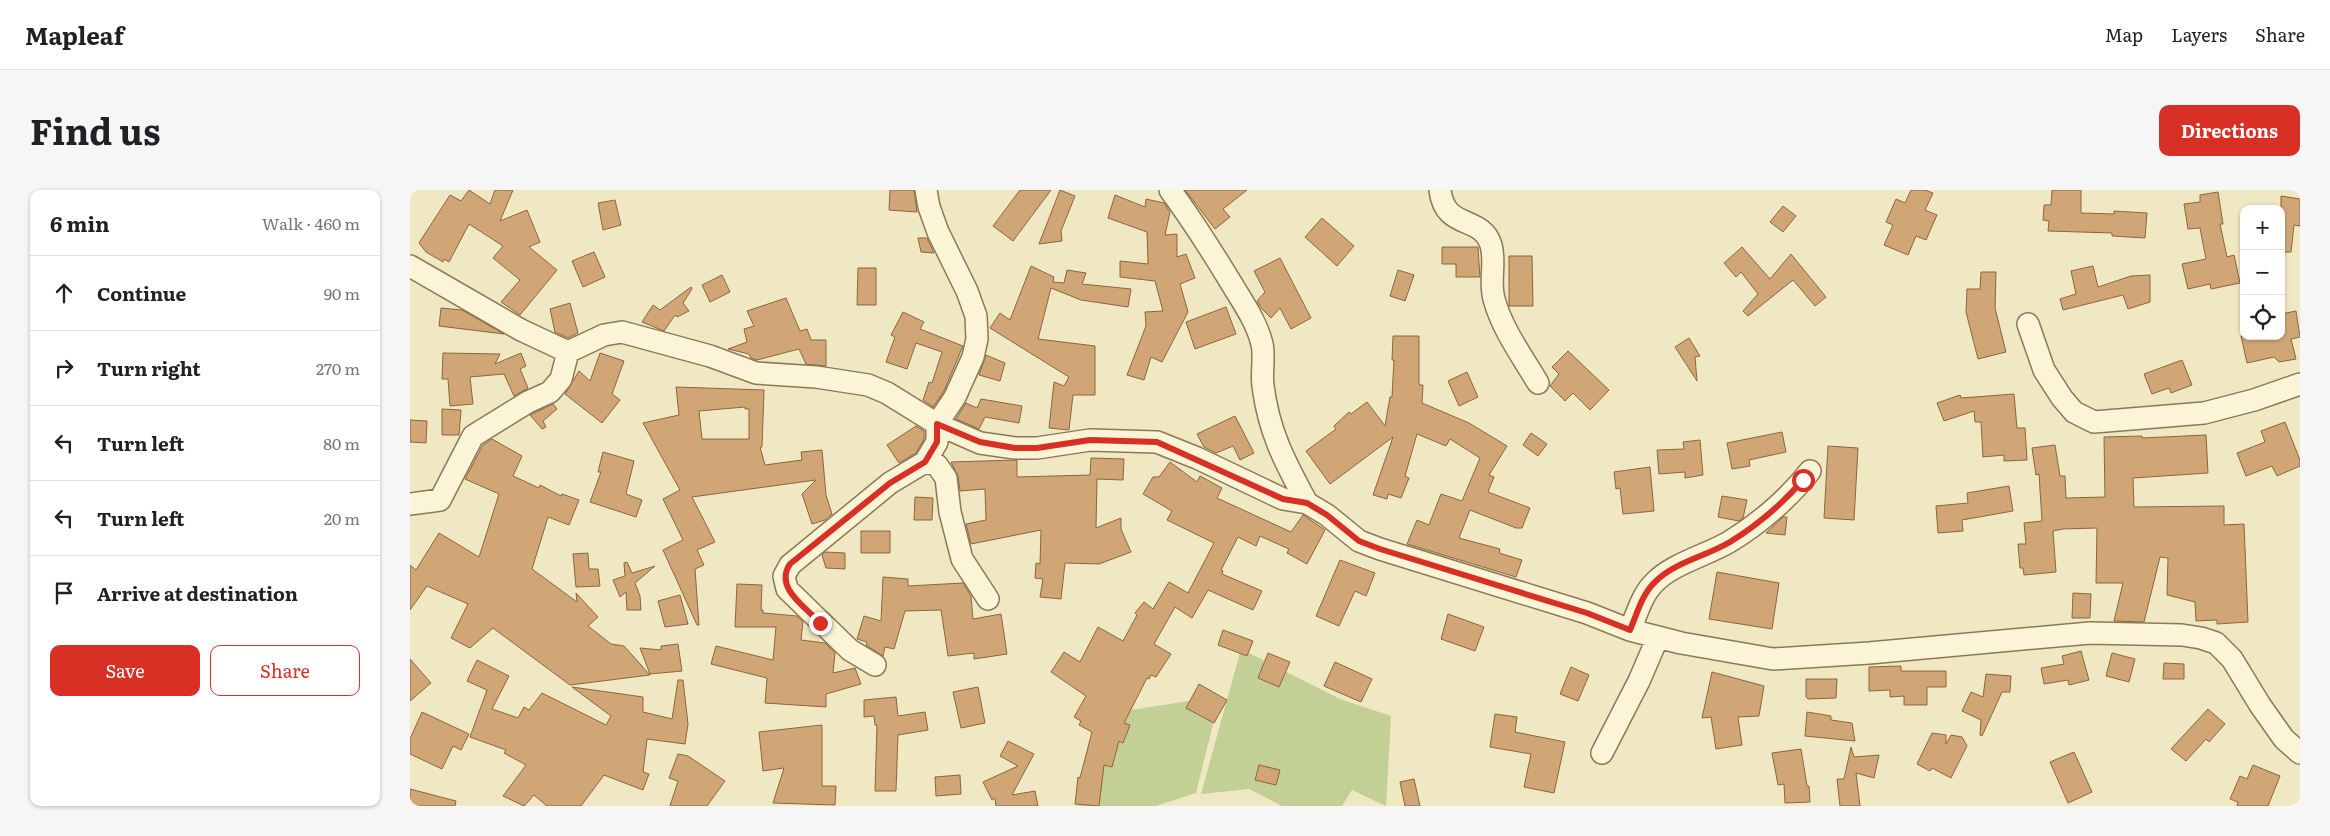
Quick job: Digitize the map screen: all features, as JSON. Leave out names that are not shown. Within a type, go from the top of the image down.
[{"type":"street","points":[[875,665],[850,650],[820,623],[787,589],[784,576],[790,564],[890,483],[925,462],[937,442],[937,424],[955,397],[973,357],[977,339],[976,316],[967,291],[938,232],[929,208],[926,190]]},
{"type":"street","points":[[1170,190],[1205,238],[1246,306],[1257,330],[1262,345],[1263,384],[1271,427],[1279,452],[1307,503]]},
{"type":"street","points":[[1440,190],[1442,204],[1454,217],[1474,225],[1484,233],[1491,245],[1496,304],[1500,317],[1538,383]]},
{"type":"street","points":[[410,266],[522,330],[568,352]]},
{"type":"street","points":[[2028,324],[2044,370],[2062,398],[2074,412],[2094,422],[2204,413],[2254,400],[2300,384]]},
{"type":"street","points":[[410,504],[440,500],[473,436],[528,402],[550,392],[558,384],[568,352],[604,335],[622,332],[710,356],[756,372],[816,377],[868,385],[887,393],[937,424],[980,442],[1015,448],[1037,448],[1090,440],[1157,442],[1283,499],[1307,503],[1327,515],[1359,541],[1587,613],[1630,630],[1681,643],[1773,659],[1869,653],[2090,633],[2182,635],[2201,638],[2216,643],[2232,659],[2260,705],[2284,739],[2300,753]]},
{"type":"street","points":[[925,462],[938,465],[946,478],[950,512],[962,559],[988,599]]},
{"type":"street","points":[[1630,630],[1643,598],[1655,581],[1729,542],[1753,526],[1793,491],[1810,471]]},
{"type":"street","points":[[1602,752],[1639,681],[1658,637]]},
{"type":"green space","points":[[1241,649],[1340,699],[1391,716],[1386,806],[1352,790],[1342,806],[1282,806],[1249,789],[1201,794]]},
{"type":"green space","points":[[1220,696],[1196,793],[1156,806],[1078,806],[1131,710]]},
{"type":"building","points":[[469,190],[490,204],[495,190],[513,190],[500,221],[527,210],[540,242],[529,247],[557,270],[520,315],[501,302],[520,280],[493,258],[503,246],[469,224],[449,262],[444,259],[443,262],[426,252],[419,243],[450,195],[461,201]]},
{"type":"building","points":[[890,190],[914,190],[917,212],[889,210]]},
{"type":"building","points":[[1020,190],[1051,190],[1013,241],[993,226]]},
{"type":"building","points":[[1060,190],[1075,196],[1061,231],[1062,241],[1039,244]]},
{"type":"building","points":[[1185,190],[1247,190],[1223,209],[1230,217],[1215,229]]},
{"type":"building","points":[[1911,190],[1925,190],[1933,193],[1925,210],[1937,215],[1926,240],[1916,236],[1908,255],[1884,245],[1893,225],[1886,222],[1896,199],[1905,203]]},
{"type":"building","points":[[2052,190],[2081,190],[2081,213],[2114,214],[2114,211],[2147,213],[2145,238],[2112,236],[2112,233],[2048,231],[2049,221],[2043,220],[2044,205],[2051,205]]},
{"type":"building","points":[[2218,192],[2223,224],[2220,224],[2227,257],[2234,255],[2240,283],[2211,289],[2210,284],[2188,289],[2182,264],[2206,259],[2200,228],[2188,229],[2184,204],[2200,202],[2200,195]]},
{"type":"building","points":[[1115,195],[1145,207],[1146,199],[1164,203],[1170,212],[1165,235],[1177,234],[1177,257],[1186,254],[1195,278],[1180,284],[1188,312],[1162,362],[1151,357],[1144,380],[1127,375],[1146,326],[1145,312],[1163,311],[1155,281],[1120,277],[1120,261],[1148,264],[1147,232],[1108,218]]},
{"type":"building","points":[[2281,196],[2300,199],[2300,226],[2294,225],[2291,252],[2285,252],[2285,205],[2281,205]]},
{"type":"building","points":[[615,200],[621,225],[603,230],[598,203]]},
{"type":"building","points":[[1783,206],[1796,216],[1783,232],[1770,222]]},
{"type":"building","points":[[1322,218],[1354,246],[1337,266],[1305,237]]},
{"type":"building","points":[[918,238],[927,238],[934,253],[921,252]]},
{"type":"building","points":[[1442,247],[1478,247],[1480,277],[1456,277],[1456,264],[1442,264]]},
{"type":"building","points":[[1742,247],[1770,279],[1791,254],[1826,297],[1815,306],[1793,280],[1748,316],[1743,311],[1758,294],[1741,272],[1736,277],[1724,263]]},
{"type":"building","points":[[594,252],[605,277],[583,287],[572,261]]},
{"type":"building","points":[[1509,256],[1532,256],[1533,306],[1509,306]]},
{"type":"building","points":[[1280,258],[1311,318],[1291,329],[1280,308],[1271,318],[1257,301],[1265,292],[1254,271]]},
{"type":"building","points":[[1031,266],[1054,277],[1053,282],[1064,283],[1067,270],[1086,273],[1082,284],[1131,289],[1128,307],[1081,300],[1051,288],[1038,339],[1095,346],[1095,395],[1073,395],[1069,430],[1049,428],[1054,382],[1064,386],[1069,377],[990,328],[1000,313],[1010,320]]},
{"type":"building","points":[[2093,266],[2098,287],[2131,276],[2150,275],[2150,302],[2128,309],[2123,295],[2063,310],[2060,299],[2076,294],[2071,271]]},
{"type":"building","points":[[858,268],[876,268],[876,305],[857,305]]},
{"type":"building","points":[[1398,270],[1414,275],[1405,301],[1390,296]]},
{"type":"building","points":[[1981,272],[1996,272],[1995,308],[2006,352],[1978,359],[1966,312],[1967,289],[1980,289]]},
{"type":"building","points":[[722,275],[730,292],[710,302],[702,285]]},
{"type":"building","points":[[691,287],[692,289],[683,303],[689,311],[677,317],[675,315],[664,331],[642,322],[653,305],[660,310]]},
{"type":"building","points":[[786,298],[800,331],[807,329],[811,340],[826,340],[826,366],[806,364],[799,349],[757,360],[751,358],[749,354],[728,349],[747,342],[744,329],[754,326],[747,311]]},
{"type":"building","points":[[570,303],[578,333],[568,338],[555,332],[550,309]]},
{"type":"building","points":[[1226,307],[1236,334],[1195,349],[1186,322]]},
{"type":"building","points":[[441,308],[462,310],[504,334],[439,326]]},
{"type":"building","points":[[2296,311],[2300,337],[2291,339],[2296,359],[2279,362],[2274,357],[2247,363],[2242,340],[2285,340],[2285,313]]},
{"type":"building","points":[[903,312],[924,322],[920,329],[963,346],[944,391],[933,407],[923,400],[929,382],[932,383],[942,352],[916,343],[907,369],[886,362],[895,337],[891,335]]},
{"type":"building","points":[[1393,336],[1419,336],[1419,385],[1423,385],[1422,403],[1469,423],[1507,446],[1489,475],[1494,477],[1488,492],[1530,508],[1522,528],[1516,528],[1470,510],[1459,538],[1500,549],[1499,553],[1522,560],[1516,577],[1407,544],[1417,520],[1429,525],[1441,494],[1462,501],[1480,458],[1450,439],[1446,446],[1417,434],[1405,476],[1409,478],[1401,498],[1388,494],[1387,499],[1373,495],[1393,437],[1330,484],[1306,451],[1336,429],[1334,426],[1349,412],[1351,414],[1367,402],[1385,426],[1390,397],[1392,397]]},
{"type":"building","points":[[1689,338],[1700,356],[1695,357],[1697,381],[1675,347]]},
{"type":"building","points":[[1568,351],[1609,390],[1590,410],[1573,393],[1565,401],[1550,386],[1559,374],[1552,367]]},
{"type":"building","points":[[443,353],[500,354],[495,364],[521,353],[526,366],[520,369],[528,388],[514,396],[504,374],[470,377],[473,404],[450,406],[448,379],[442,379]]},
{"type":"building","points":[[600,353],[624,361],[612,394],[620,400],[602,423],[565,394],[579,371],[590,381]]},
{"type":"building","points":[[986,355],[1005,363],[1000,381],[979,375]]},
{"type":"building","points":[[2182,360],[2192,385],[2171,393],[2169,388],[2152,394],[2144,374]]},
{"type":"building","points":[[1467,372],[1478,397],[1459,406],[1448,381]]},
{"type":"building","points":[[676,387],[764,390],[762,447],[760,447],[765,465],[802,460],[801,452],[822,450],[826,495],[832,514],[825,520],[812,524],[802,494],[816,480],[692,497],[715,542],[697,550],[704,565],[695,569],[699,625],[697,625],[663,550],[683,540],[663,499],[680,490],[643,423],[679,415]],"holes":[[[745,407],[745,409],[749,409],[749,439],[702,439],[699,411]]]},
{"type":"building","points":[[2014,394],[2017,428],[2025,428],[2027,460],[2004,461],[2004,455],[1983,457],[1981,422],[1975,422],[1974,411],[1944,421],[1937,403],[1960,395],[1961,398]]},
{"type":"building","points":[[981,399],[1022,406],[1019,423],[985,417],[979,429],[956,419],[966,403],[977,408]]},
{"type":"building","points":[[553,404],[557,409],[543,421],[546,427],[542,429],[530,415]]},
{"type":"building","points":[[442,409],[461,410],[459,435],[442,435]]},
{"type":"building","points":[[1235,416],[1254,453],[1240,460],[1233,446],[1216,453],[1204,447],[1197,434]]},
{"type":"building","points":[[410,420],[427,421],[426,443],[410,442]]},
{"type":"building","points":[[2285,422],[2300,460],[2300,466],[2277,476],[2272,466],[2246,476],[2237,453],[2265,442],[2261,431]]},
{"type":"building","points":[[916,426],[924,431],[924,439],[916,453],[899,463],[887,445]]},
{"type":"building","points":[[1782,432],[1786,452],[1749,460],[1750,466],[1732,469],[1727,443]]},
{"type":"building","points":[[1531,433],[1547,444],[1538,456],[1523,445]]},
{"type":"building","points":[[2206,435],[2208,473],[2133,478],[2134,507],[2224,506],[2224,525],[2244,524],[2248,622],[2217,624],[2217,620],[2196,621],[2195,602],[2167,595],[2168,558],[2160,557],[2144,622],[2114,621],[2123,583],[2096,583],[2097,528],[2053,531],[2056,572],[2024,575],[2023,568],[2020,568],[2018,544],[2026,544],[2024,523],[2042,521],[2039,474],[2036,475],[2032,448],[2055,445],[2060,476],[2065,476],[2066,498],[2105,497],[2104,437],[2142,436],[2142,438]]},
{"type":"building","points":[[492,439],[522,456],[513,476],[539,488],[540,485],[561,496],[562,494],[579,500],[569,525],[548,517],[532,569],[577,602],[576,593],[598,617],[588,626],[611,644],[624,646],[650,675],[570,685],[493,628],[470,648],[451,638],[468,604],[427,586],[410,610],[410,565],[416,570],[439,533],[479,557],[499,494],[465,479],[483,445]]},
{"type":"building","points":[[1700,440],[1703,475],[1685,478],[1685,472],[1659,474],[1657,450],[1684,449],[1683,442]]},
{"type":"building","points":[[1828,446],[1858,448],[1854,520],[1824,518]]},
{"type":"building","points":[[603,452],[634,461],[626,494],[642,500],[636,517],[590,502],[601,472],[598,472]]},
{"type":"building","points":[[1091,458],[1124,459],[1123,480],[1097,479],[1096,528],[1121,518],[1121,529],[1131,552],[1099,564],[1065,563],[1061,599],[1040,597],[1043,579],[1035,578],[1036,563],[1040,564],[1041,530],[971,544],[966,524],[986,520],[985,489],[960,491],[958,476],[951,462],[1017,460],[1017,477],[1090,475]]},
{"type":"building","points":[[1170,462],[1197,482],[1200,476],[1222,488],[1217,498],[1291,532],[1303,515],[1325,530],[1307,564],[1287,553],[1289,549],[1260,536],[1256,546],[1238,537],[1221,570],[1223,571],[1222,574],[1262,591],[1253,610],[1208,590],[1192,618],[1175,607],[1154,644],[1171,654],[1156,677],[1151,675],[1149,679],[1147,678],[1124,723],[1130,725],[1123,743],[1119,741],[1112,767],[1104,765],[1099,806],[1075,804],[1078,777],[1080,778],[1092,732],[1079,725],[1081,721],[1074,717],[1086,696],[1051,672],[1064,652],[1080,662],[1098,627],[1123,641],[1137,615],[1135,613],[1144,602],[1153,609],[1169,582],[1188,593],[1214,543],[1167,520],[1172,511],[1143,494],[1153,477],[1159,477]]},
{"type":"building","points":[[1650,467],[1654,511],[1623,514],[1620,488],[1616,489],[1614,472]]},
{"type":"building","points":[[2009,486],[2013,511],[1962,520],[1963,531],[1938,533],[1936,506],[1968,503],[1967,493]]},
{"type":"building","points":[[1722,496],[1747,500],[1743,518],[1739,521],[1718,517]]},
{"type":"building","points":[[915,497],[933,498],[932,520],[914,520]]},
{"type":"building","points":[[1783,517],[1787,517],[1785,535],[1766,533]]},
{"type":"building","points":[[861,531],[890,531],[890,553],[861,553]]},
{"type":"building","points":[[825,552],[845,553],[845,569],[826,568],[822,555]]},
{"type":"building","points":[[588,553],[589,569],[598,569],[600,586],[576,587],[573,554]]},
{"type":"building","points":[[1340,560],[1375,573],[1366,596],[1355,591],[1339,626],[1316,616]]},
{"type":"building","points":[[627,562],[632,573],[655,566],[635,583],[640,596],[641,610],[627,610],[626,592],[620,597],[613,580],[625,576],[624,563]]},
{"type":"building","points":[[1717,572],[1779,583],[1772,629],[1709,619]]},
{"type":"building","points":[[883,577],[908,579],[908,586],[963,583],[971,596],[973,619],[1001,614],[1007,654],[974,659],[974,653],[948,656],[941,610],[905,611],[894,649],[885,647],[883,656],[866,645],[867,642],[857,639],[864,616],[881,621]]},
{"type":"building","points":[[737,584],[762,585],[761,610],[763,610],[763,613],[797,616],[803,622],[801,640],[825,643],[835,653],[833,673],[855,668],[861,684],[826,694],[826,707],[765,703],[767,678],[711,664],[716,646],[773,660],[776,627],[735,627]]},
{"type":"building","points":[[2073,593],[2091,594],[2090,618],[2072,618]]},
{"type":"building","points":[[680,595],[688,624],[665,627],[658,601]]},
{"type":"building","points":[[1448,614],[1484,627],[1475,651],[1441,639]]},
{"type":"building","points":[[1223,630],[1253,641],[1247,656],[1218,645]]},
{"type":"building","points":[[678,644],[682,671],[650,674],[640,648],[661,650],[661,646]]},
{"type":"building","points":[[2081,651],[2089,680],[2069,685],[2068,680],[2044,684],[2041,668],[2064,664],[2062,656]]},
{"type":"building","points":[[1268,653],[1290,662],[1279,687],[1258,678]]},
{"type":"building","points":[[2112,653],[2135,659],[2129,682],[2106,676]]},
{"type":"building","points":[[410,659],[431,683],[410,701]]},
{"type":"building","points":[[477,660],[509,676],[492,709],[518,718],[524,707],[529,710],[542,693],[606,725],[611,716],[572,687],[643,697],[643,712],[672,719],[678,680],[683,680],[688,724],[685,744],[647,739],[643,772],[649,774],[643,790],[604,775],[581,806],[547,806],[534,795],[524,806],[503,796],[526,765],[504,753],[506,750],[470,737],[487,690],[467,681]]},
{"type":"building","points":[[1335,662],[1372,679],[1361,702],[1324,686]]},
{"type":"building","points":[[2164,663],[2184,664],[2184,679],[2163,679]]},
{"type":"building","points":[[1901,666],[1901,671],[1946,671],[1946,687],[1927,687],[1927,705],[1904,705],[1904,696],[1890,697],[1890,690],[1869,691],[1869,667]]},
{"type":"building","points":[[1571,667],[1589,675],[1578,701],[1560,694]]},
{"type":"building","points":[[1712,672],[1764,686],[1759,716],[1738,717],[1742,745],[1716,749],[1711,717],[1702,718]]},
{"type":"building","points":[[1986,674],[2011,676],[2010,692],[2002,692],[1982,736],[1980,735],[1981,720],[1962,711],[1971,692],[1983,697]]},
{"type":"building","points":[[1806,679],[1837,679],[1836,698],[1808,699],[1806,697]]},
{"type":"building","points":[[1199,684],[1227,700],[1214,723],[1186,708]]},
{"type":"building","points":[[978,687],[985,723],[961,728],[953,692]]},
{"type":"building","points":[[896,697],[898,716],[925,712],[928,730],[898,735],[896,791],[875,791],[877,725],[875,725],[874,716],[864,717],[864,700]]},
{"type":"building","points":[[2208,709],[2225,724],[2209,742],[2206,739],[2186,761],[2171,749]]},
{"type":"building","points":[[422,712],[469,734],[461,750],[453,746],[442,769],[410,754],[410,739]]},
{"type":"building","points":[[1807,712],[1831,716],[1831,720],[1852,723],[1855,741],[1805,736]]},
{"type":"building","points":[[1495,714],[1517,717],[1515,732],[1565,742],[1554,793],[1524,787],[1531,754],[1490,747]]},
{"type":"building","points":[[822,725],[822,786],[836,786],[835,805],[773,803],[784,768],[763,771],[759,732]]},
{"type":"building","points":[[1932,733],[1946,735],[1946,744],[1951,735],[1962,737],[1967,746],[1951,778],[1932,768],[1930,771],[1917,764]]},
{"type":"building","points":[[1008,741],[1034,754],[1012,795],[1035,791],[1038,806],[996,806],[995,798],[992,800],[983,782],[1018,766],[1000,756]]},
{"type":"building","points":[[1851,747],[1854,757],[1879,755],[1874,778],[1856,773],[1860,806],[1840,806],[1837,779],[1844,779]]},
{"type":"building","points":[[1801,749],[1807,786],[1809,786],[1810,802],[1785,803],[1784,784],[1778,785],[1772,753]]},
{"type":"building","points":[[2074,752],[2092,792],[2068,803],[2050,762]]},
{"type":"building","points":[[678,754],[688,756],[725,781],[707,806],[670,806],[678,781],[669,778]]},
{"type":"building","points":[[1259,765],[1280,770],[1276,785],[1255,780]]},
{"type":"building","points":[[2253,765],[2280,776],[2268,806],[2237,806],[2238,802],[2230,799],[2240,776],[2247,779]]},
{"type":"building","points":[[960,775],[961,794],[936,796],[935,777]]},
{"type":"building","points":[[1414,779],[1420,806],[1405,806],[1400,782]]},
{"type":"building","points":[[410,789],[456,801],[455,806],[410,806]]},
{"type":"route","points":[[820,623],[787,589],[784,576],[790,564],[816,545],[890,483],[925,462],[937,442],[937,424],[961,436],[980,442],[1015,448],[1037,448],[1090,440],[1157,442],[1197,458],[1283,499],[1307,503],[1327,515],[1359,541],[1587,613],[1630,630],[1643,598],[1655,581],[1729,542],[1753,526],[1803,480]]}]
